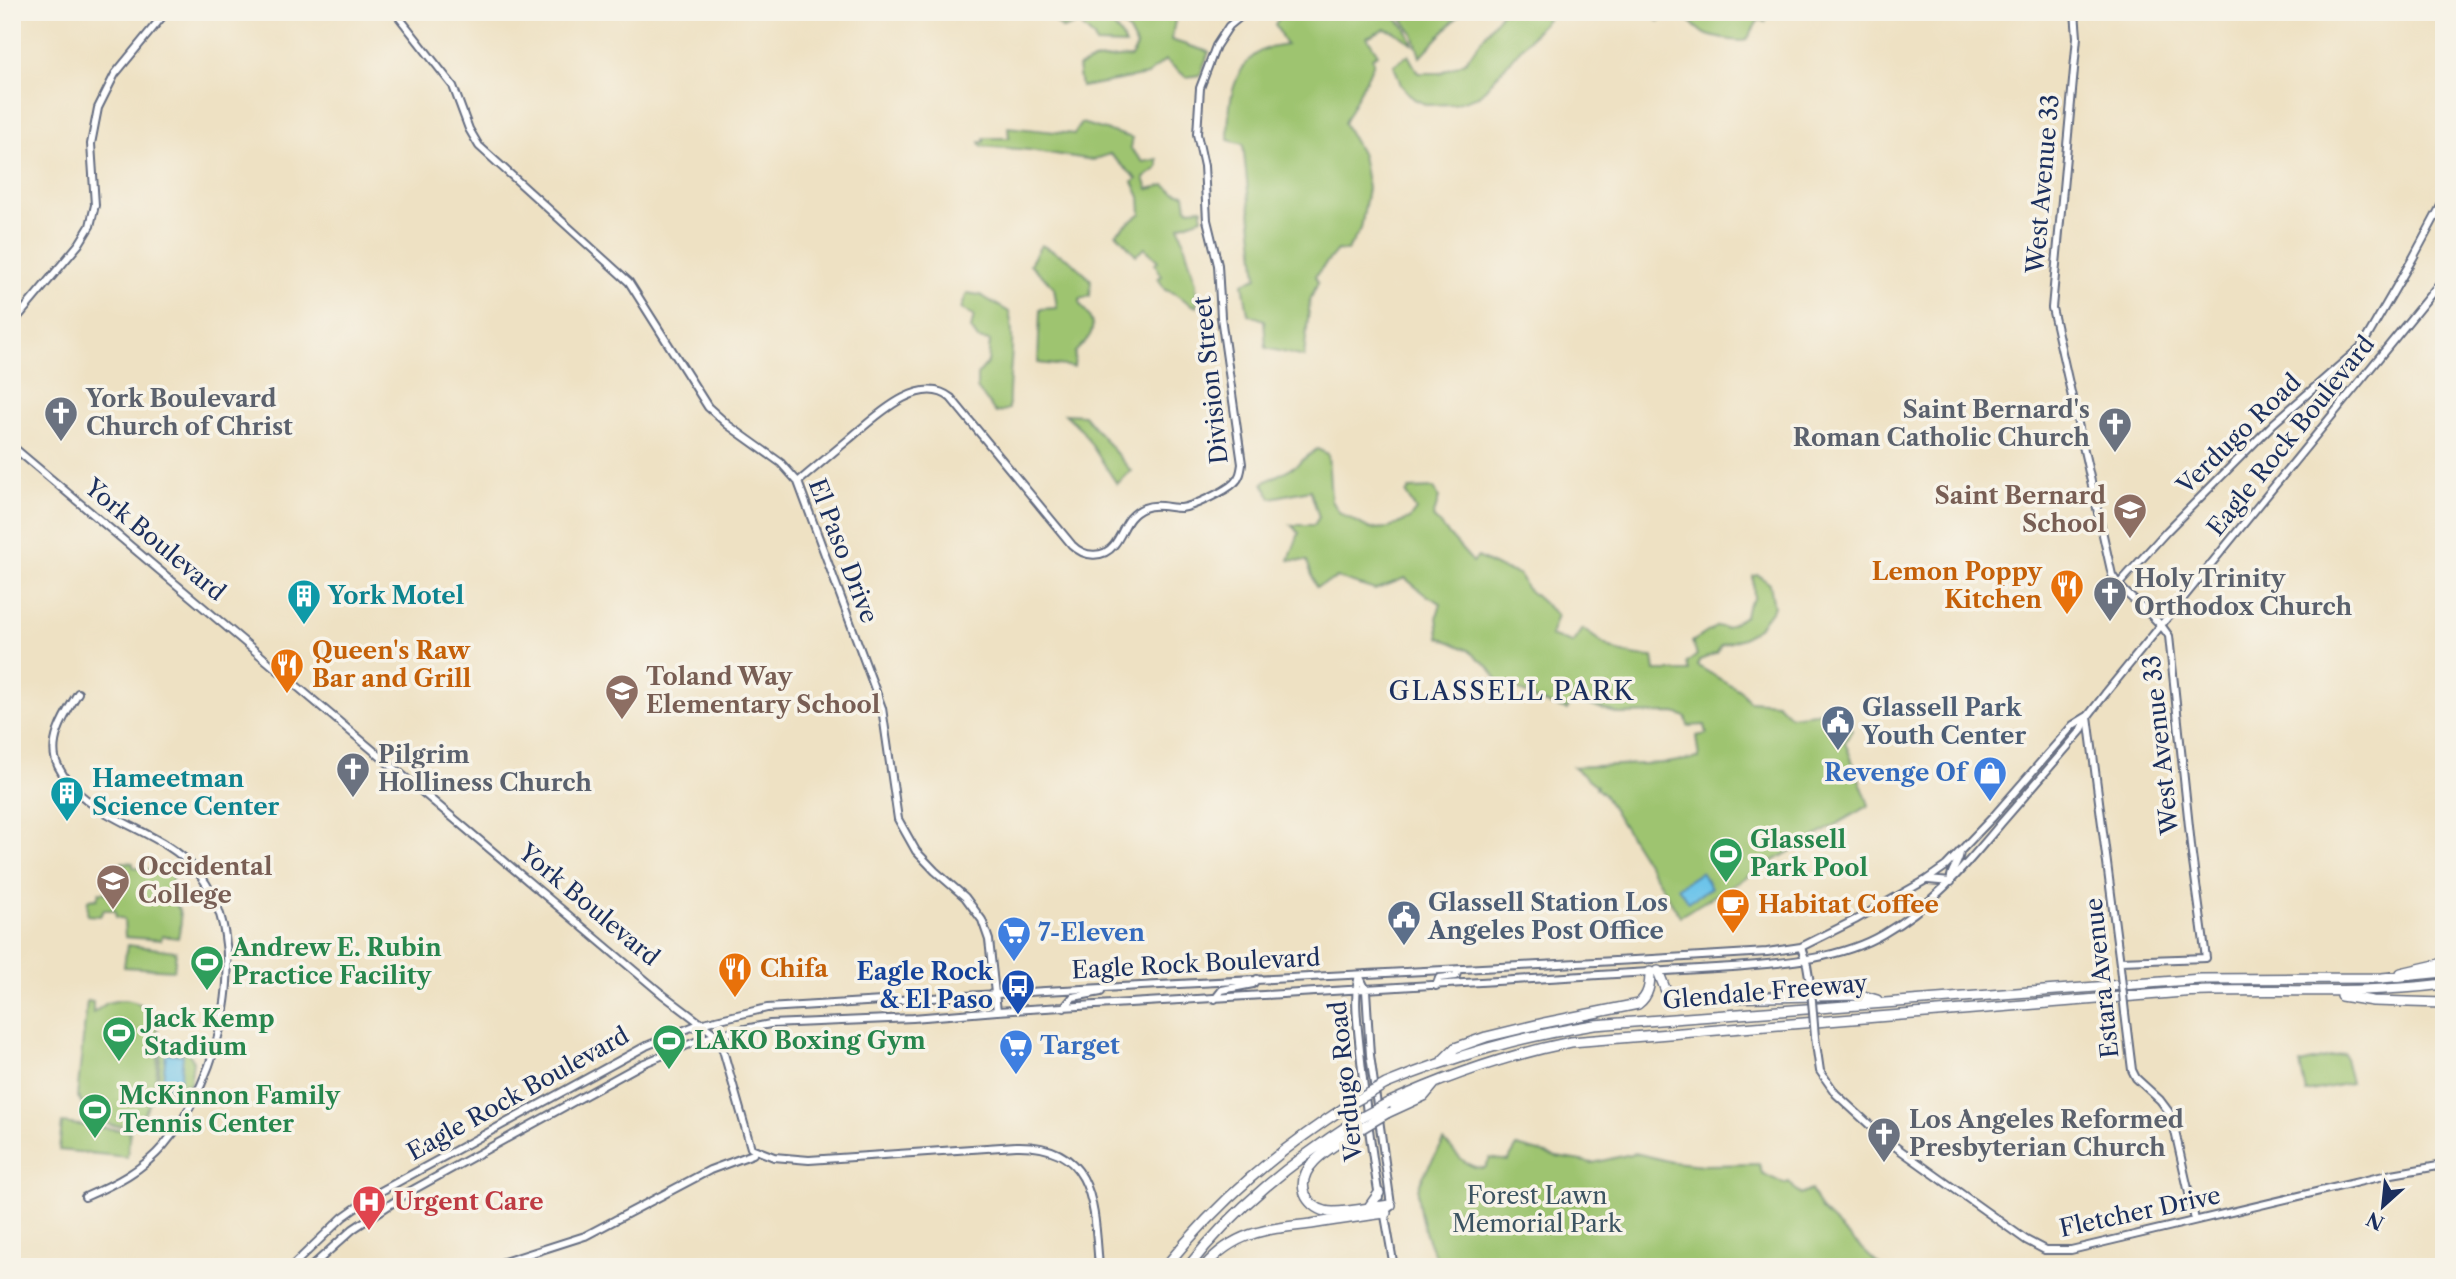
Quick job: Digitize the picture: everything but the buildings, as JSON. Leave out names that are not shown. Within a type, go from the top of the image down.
[{"type":"highway","points":[[2382,978],[2444,963]]},
{"type":"highway","points":[[1654,971],[1666,991],[1680,999],[1860,995],[1882,1002]]},
{"type":"highway","points":[[1441,1061],[1455,1048],[1486,1037],[1639,1004],[1646,996],[1654,971]]},
{"type":"highway","name":"Glendale Freeway","points":[[1165,1267],[1218,1206],[1265,1164],[1300,1136],[1350,1104],[1386,1084],[1441,1061],[1532,1036],[1594,1026],[2201,979],[2382,978],[2444,972]]},
{"type":"highway","name":"Glendale Freeway","points":[[1356,1126],[1387,1108],[1424,1096],[1436,1082],[1539,1048],[1571,1042],[2183,992],[2371,991],[2442,985]]},
{"type":"highway","points":[[2318,992],[2373,1001],[2444,1003]]},
{"type":"highway","points":[[1356,1126],[1312,1164],[1304,1177],[1304,1191],[1311,1203],[1325,1211],[1386,1208]]},
{"type":"highway","points":[[1188,1267],[1222,1227],[1269,1182],[1315,1146],[1356,1126]]},
{"type":"highway","points":[[1369,1207],[1379,1193]]},
{"type":"highway","points":[[1204,1267],[1231,1243],[1263,1230],[1386,1208]]},
{"type":"main road","points":[[12,324],[79,244],[90,226],[95,205],[91,144],[98,107],[115,74],[166,12]]},
{"type":"main road","name":"El Paso Drive","points":[[395,12],[453,86],[473,137],[486,155],[621,274],[636,291],[708,407],[728,425],[781,463],[798,482],[882,708],[898,819],[916,851],[971,904],[982,920],[989,940],[997,1011]]},
{"type":"main road","name":"Division Street","points":[[798,482],[890,406],[911,395],[935,390],[951,398],[1072,545],[1085,554],[1100,554],[1110,549],[1125,523],[1142,509],[1161,505],[1177,508],[1188,506],[1233,484],[1240,474],[1242,464],[1221,317],[1218,265],[1207,220],[1204,166],[1197,134],[1200,88],[1216,46],[1229,26],[1246,12]]},
{"type":"main road","name":"West Avenue 33","points":[[2075,12],[2077,37],[2052,307],[2112,575],[2162,624],[2169,636],[2192,855],[2206,958],[2120,964]]},
{"type":"main road","name":"Verdugo Road","points":[[2119,584],[2167,531],[2274,423],[2362,346],[2444,200]]},
{"type":"main road","name":"Eagle Rock Boulevard","points":[[311,1267],[353,1228],[390,1203],[660,1056],[716,1035],[770,1024],[914,1018],[1743,966],[1805,959],[1836,952],[1882,935],[1922,907],[1951,882],[2081,731],[2088,716],[2444,278]]},
{"type":"main road","name":"York Boulevard","points":[[12,446],[699,1024],[716,1035]]},
{"type":"main road","points":[[78,693],[55,741],[55,757],[59,768],[70,783],[92,803],[165,844],[195,867],[216,900],[224,925],[227,953],[225,998],[215,1047],[203,1079],[179,1126],[163,1147],[143,1166],[120,1181],[85,1197]]},
{"type":"main road","name":"Eagle Rock Boulevard","points":[[291,1267],[343,1217],[376,1194],[653,1043],[699,1024],[767,1008],[1754,953],[1801,947],[1857,919],[1946,866],[2073,725],[2088,716]]},
{"type":"main road","name":"Estara Avenue","points":[[2088,716],[2132,1070],[2169,1112],[2195,1220]]},
{"type":"main road","points":[[1926,880],[1951,882],[1950,874],[1958,862],[1960,851]]},
{"type":"main road","points":[[1801,947],[1805,959]]},
{"type":"main road","name":"Fletcher Drive","points":[[1805,959],[1820,1071],[1836,1094],[1886,1140],[2026,1240],[2045,1250],[2071,1250],[2444,1165]]},
{"type":"main road","points":[[1436,986],[1439,978],[1455,976],[1458,970]]},
{"type":"main road","name":"Verdugo Road","points":[[1359,975],[1366,990],[1370,1055],[1394,1267]]},
{"type":"main road","name":"Verdugo Road","points":[[1359,975],[1355,991],[1363,1076],[1379,1193],[1386,1208]]},
{"type":"main road","points":[[1215,999],[1222,990],[1253,984],[1257,979]]},
{"type":"main road","points":[[1045,991],[1058,996],[1064,1008],[1073,997],[1120,987]]},
{"type":"main road","points":[[716,1035],[751,1148],[774,1157],[809,1160],[1003,1147],[1042,1148],[1068,1160],[1088,1187],[1094,1207],[1099,1267]]},
{"type":"main road","points":[[653,1043],[660,1056]]},
{"type":"main road","points":[[488,1267],[585,1236],[710,1170],[753,1154]]},
{"type":"green space","points":[[1046,12],[1082,13],[1103,19],[1112,25],[1126,45],[1096,44],[1094,38],[1079,23],[1063,29]]},
{"type":"green space","points":[[1099,12],[1159,12],[1176,17],[1171,40],[1209,52],[1200,75],[1186,77],[1165,60],[1147,75],[1081,87],[1078,67],[1095,60],[1131,57],[1137,47],[1128,30],[1115,19]]},
{"type":"green space","points":[[1284,12],[1390,12],[1405,27],[1413,44],[1393,31],[1384,29],[1367,37],[1378,54],[1372,57],[1374,63],[1344,123],[1362,155],[1368,188],[1361,229],[1347,251],[1337,250],[1315,276],[1318,283],[1310,300],[1304,357],[1266,348],[1264,320],[1248,314],[1243,283],[1257,278],[1243,144],[1228,140],[1230,104],[1236,80],[1249,60],[1259,52],[1286,45],[1275,24]]},
{"type":"green space","points":[[1397,12],[1462,12],[1420,57],[1413,34]]},
{"type":"green space","points":[[1502,12],[1553,12],[1479,96],[1454,104],[1427,105],[1414,99],[1401,85],[1394,65],[1408,55],[1418,73],[1440,73],[1465,62]]},
{"type":"green space","points":[[1650,12],[1769,12],[1765,22],[1759,19],[1747,40],[1742,41],[1701,32],[1685,13],[1676,13],[1658,21]]},
{"type":"green space","points":[[1081,123],[1133,138],[1130,148],[1143,162],[1158,159],[1158,168],[1144,178],[1148,189],[1165,185],[1174,192],[1185,194],[1187,209],[1202,208],[1202,218],[1179,226],[1196,283],[1197,307],[1165,290],[1158,278],[1162,276],[1155,264],[1158,261],[1145,248],[1136,255],[1116,233],[1141,213],[1140,197],[1133,182],[1137,179],[1110,154],[1093,160],[981,146],[980,142],[984,142],[984,138],[1009,138],[1008,127],[1074,134]]},
{"type":"green space","points":[[1041,245],[1069,259],[1091,280],[1090,296],[1080,299],[1080,304],[1090,318],[1092,329],[1087,340],[1075,352],[1074,367],[1038,363],[1040,309],[1057,308],[1054,287],[1030,264]]},
{"type":"green space","points":[[967,293],[980,295],[1009,312],[1012,348],[1009,409],[996,413],[977,388],[977,375],[988,362],[990,341],[978,339],[971,329],[974,315],[961,309]]},
{"type":"green space","points":[[1065,414],[1084,415],[1131,471],[1117,484],[1081,429]]},
{"type":"green space","points":[[1317,449],[1328,454],[1331,500],[1340,513],[1370,529],[1389,528],[1409,519],[1416,510],[1406,494],[1409,489],[1434,488],[1439,498],[1433,517],[1473,562],[1478,557],[1499,568],[1519,574],[1526,588],[1557,615],[1550,636],[1573,643],[1583,629],[1615,650],[1653,657],[1655,671],[1689,671],[1687,663],[1697,655],[1692,642],[1717,626],[1726,628],[1745,616],[1747,607],[1754,598],[1753,576],[1758,575],[1770,584],[1774,607],[1759,627],[1743,638],[1721,645],[1717,653],[1700,660],[1698,666],[1741,691],[1749,701],[1777,703],[1790,716],[1823,712],[1846,713],[1852,730],[1845,742],[1869,805],[1680,916],[1604,795],[1573,767],[1666,763],[1699,758],[1696,736],[1707,734],[1705,725],[1688,726],[1686,717],[1675,713],[1619,714],[1572,700],[1567,710],[1538,701],[1499,682],[1487,665],[1468,650],[1439,637],[1437,616],[1441,603],[1424,594],[1405,578],[1375,590],[1337,578],[1316,587],[1307,561],[1289,560],[1299,533],[1291,525],[1314,525],[1319,517],[1310,490],[1271,498],[1263,483],[1295,466]]},
{"type":"green space","points":[[122,862],[133,863],[133,867],[168,872],[173,877],[171,896],[179,910],[181,922],[178,938],[162,936],[161,940],[125,937],[124,919],[116,917],[115,910],[104,910],[100,916],[87,915],[88,900],[97,899],[99,892],[118,894]]},
{"type":"green space","points":[[127,945],[176,951],[174,970],[124,967]]},
{"type":"green space","name":"Jack Kemp Stadium","points":[[120,1000],[134,1002],[151,1014],[156,1022],[159,1044],[156,1079],[145,1112],[130,1124],[118,1126],[96,1119],[77,1097],[87,1001],[93,1002],[93,1013],[107,1003]]},
{"type":"green space","points":[[161,1050],[188,1052],[193,1060],[190,1085],[185,1084],[184,1088],[180,1088],[175,1094],[166,1092],[160,1085],[161,1080],[158,1080]]},
{"type":"green space","points":[[2344,1054],[2351,1083],[2306,1092],[2300,1064]]},
{"type":"green space","name":"McKinnon Family Tennis Center","points":[[62,1123],[130,1131],[127,1157],[59,1150]]},
{"type":"green space","name":"Forest Lawn Memorial Park","points":[[1444,1141],[1462,1160],[1478,1168],[1485,1168],[1490,1158],[1508,1161],[1517,1146],[1593,1163],[1635,1153],[1672,1162],[1704,1165],[1759,1164],[1762,1173],[1784,1184],[1789,1182],[1800,1195],[1811,1190],[1821,1210],[1881,1267],[1446,1267],[1429,1244],[1418,1190]]},
{"type":"water","points":[[1701,872],[1711,888],[1688,902],[1678,887]]},
{"type":"water","points":[[166,1053],[183,1055],[180,1082],[176,1082],[173,1089],[168,1088],[169,1081],[163,1080]]},
{"type":"place","name":"York Boulevard Church of Christ","points":[[61,443]]},
{"type":"place","name":"Saint Bernard's Roman Catholic Church","points":[[2115,454]]},
{"type":"place","name":"Saint Bernard School","points":[[2130,540]]},
{"type":"place","name":"Lemon Poppy Kitchen","points":[[2067,616]]},
{"type":"place","name":"Holy Trinity Orthodox Church","points":[[2110,623]]},
{"type":"place","name":"York Motel","points":[[304,626]]},
{"type":"place","name":"Queen's Raw Bar and Grill","points":[[287,695]]},
{"type":"place","name":"Toland Way Elementary School","points":[[622,721]]},
{"type":"place","name":"Glassell Park Youth Center","points":[[1838,752]]},
{"type":"place","name":"Pilgrim Holliness Church","points":[[353,799]]},
{"type":"place","name":"Revenge Of","points":[[1990,803]]},
{"type":"place","name":"Hameetman Science Center","points":[[67,823]]},
{"type":"place","name":"Glassell Park Pool","points":[[1726,884]]},
{"type":"place","name":"Occidental College","points":[[113,911]]},
{"type":"place","name":"Habitat Coffee","points":[[1733,935]]},
{"type":"place","name":"Glassell Station Los Angeles Post Office","points":[[1404,947]]},
{"type":"place","name":"7-Eleven","points":[[1014,963]]},
{"type":"place","name":"Andrew E. Rubin Practice Facility","points":[[207,992]]},
{"type":"place","name":"Chifa","points":[[735,999]]},
{"type":"place","name":"Eagle Rock & El Paso","points":[[1018,1016]]},
{"type":"place","name":"Jack Kemp Stadium","points":[[119,1063]]},
{"type":"place","name":"LAKO Boxing Gym","points":[[669,1071]]},
{"type":"place","name":"Target","points":[[1016,1076]]},
{"type":"place","name":"McKinnon Family Tennis Center","points":[[95,1140]]},
{"type":"place","name":"Los Angeles Reformed Presbyterian Church","points":[[1884,1164]]},
{"type":"place","name":"Urgent Care","points":[[369,1232]]},
{"type":"district","name":"GLASSELL PARK","points":[[1512,691]]}]
